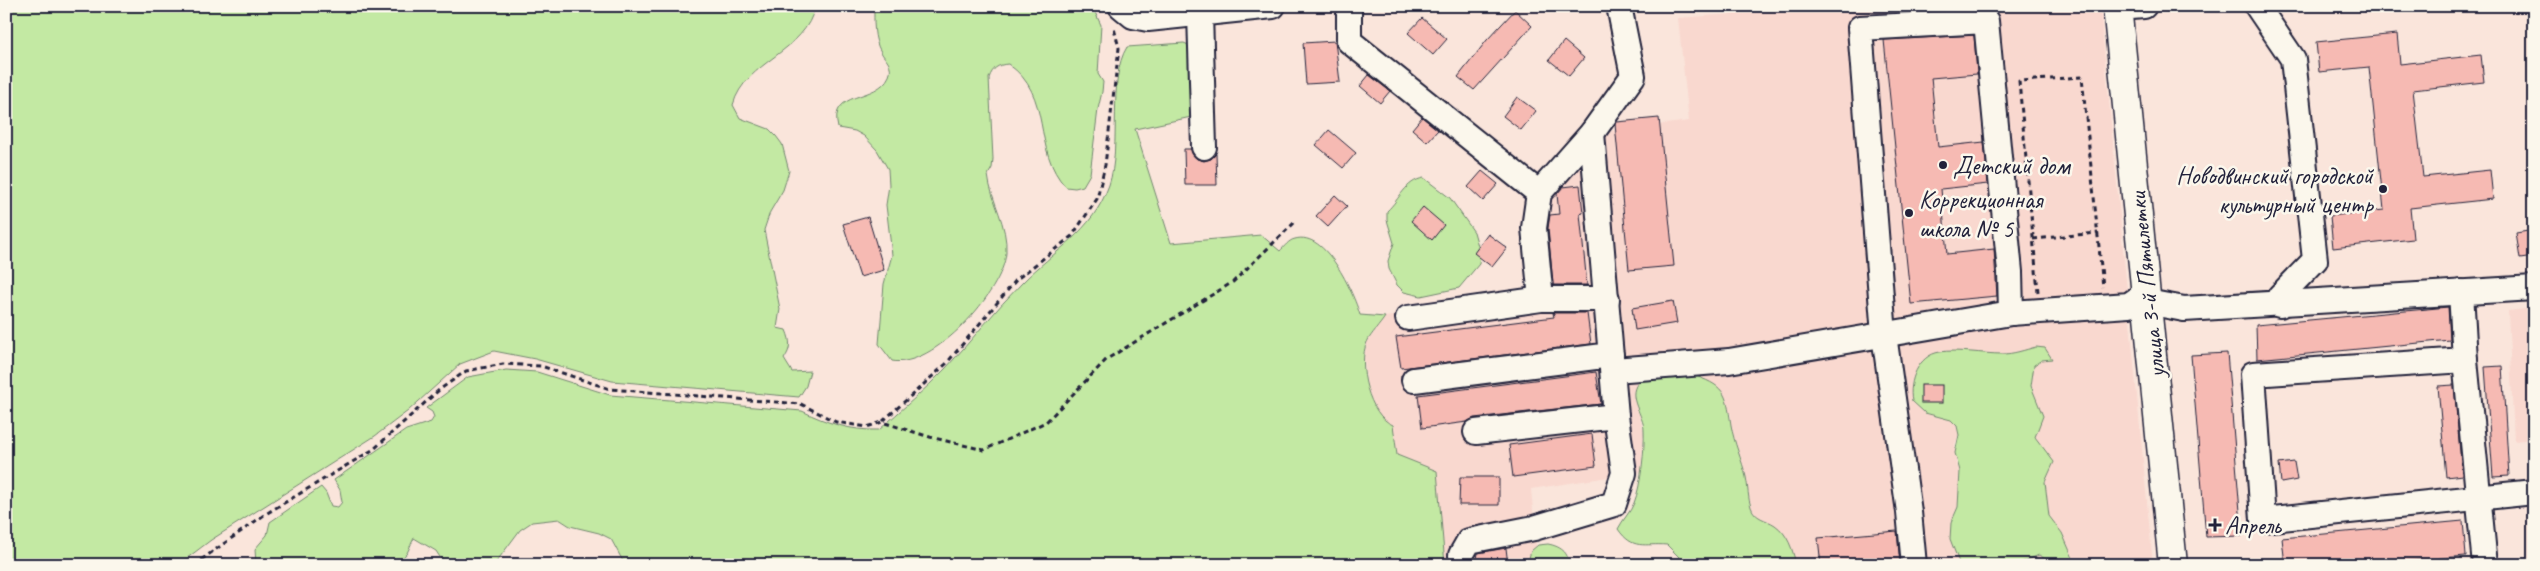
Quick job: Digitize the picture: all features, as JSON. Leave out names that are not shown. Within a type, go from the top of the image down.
[{"type":"main road","name":"улица 3-й Пятилетки","points":[[2126,7],[2147,298],[2173,565]]},
{"type":"street","points":[[1117,15],[1143,19],[1273,6]]},
{"type":"street","points":[[1349,6],[1349,41],[1539,192]]},
{"type":"street","points":[[1541,299],[1534,228],[1539,192],[1592,133],[1634,76],[1619,6]]},
{"type":"street","points":[[2257,6],[2293,59],[2315,260],[2280,296],[2280,305]]},
{"type":"street","points":[[1200,14],[1204,147]]},
{"type":"street","points":[[1914,565],[1909,512],[1884,335],[1860,28],[1986,21],[2010,272],[2011,313]]},
{"type":"street","points":[[1462,565],[1461,555],[1470,541],[1534,528],[1614,504],[1624,473],[1616,416],[1592,133]]},
{"type":"street","points":[[1414,380],[1613,363],[1729,361],[2011,313],[2128,305],[2147,298],[2184,309],[2280,305],[2534,288]]},
{"type":"street","points":[[2461,292],[2465,360],[2485,565]]},
{"type":"street","points":[[1408,318],[1541,299],[1607,299]]},
{"type":"street","points":[[2465,360],[2253,374],[2263,520],[2479,496],[2534,492]]},
{"type":"street","points":[[1476,432],[1616,416]]},
{"type":"path","points":[[194,565],[264,515],[374,449],[438,390],[466,371],[503,364],[542,366],[610,389],[801,404],[836,422],[867,427],[882,422],[946,364],[1017,279],[1072,236],[1097,199],[1105,165],[1119,48],[1117,15]]},
{"type":"path","points":[[2039,301],[2019,81],[2082,77],[2104,296]]},
{"type":"path","points":[[882,422],[930,437],[984,450],[1046,422],[1107,359],[1233,282],[1295,222]]},
{"type":"path","points":[[2033,239],[2098,233]]},
{"type":"shaded area","name":"Коррекционная школа № 5","points":[[1847,6],[2100,6],[2153,565],[2076,565],[2062,533],[2049,516],[2045,482],[2054,462],[2035,437],[2043,416],[2031,386],[2034,365],[2042,360],[2027,350],[2008,354],[1931,355],[1918,367],[1911,383],[1912,401],[1925,413],[1951,420],[1957,426],[1959,435],[1955,444],[1956,463],[1960,471],[1958,507],[1951,523],[1960,565],[1796,565],[1792,551],[1765,520],[1756,515],[1751,507],[1745,475],[1731,426],[1731,415],[1717,386],[1690,374],[1636,404],[1644,432],[1641,472],[1531,489],[1538,565],[1445,565],[1437,471],[1397,455],[1393,425],[1386,422],[1376,412],[1367,387],[1364,358],[1367,342],[1385,317],[1532,295],[1532,204],[1602,132],[1689,121],[1678,18]]},
{"type":"shaded area","points":[[2534,308],[2534,439],[2514,441],[2508,311]]},
{"type":"shaded area","points":[[2039,555],[2054,565],[2016,565],[2031,560]]},
{"type":"green space","points":[[6,6],[815,6],[809,22],[800,35],[750,77],[740,90],[733,105],[740,118],[769,129],[782,144],[789,171],[783,190],[770,212],[764,230],[780,309],[777,328],[786,330],[789,338],[789,349],[784,359],[792,372],[810,371],[806,386],[799,397],[612,381],[535,359],[494,351],[460,364],[408,411],[375,436],[211,540],[178,565],[6,565]]},
{"type":"green space","points":[[874,6],[1092,6],[1101,25],[1098,74],[1103,82],[1102,92],[1090,174],[1083,186],[1075,188],[1066,187],[1055,172],[1044,140],[1032,91],[1022,77],[1008,64],[998,66],[992,72],[989,78],[993,159],[992,168],[988,175],[1006,242],[1006,253],[1002,269],[993,287],[963,325],[945,341],[927,353],[909,360],[892,361],[879,344],[884,284],[892,255],[886,205],[889,185],[888,169],[877,150],[864,136],[855,131],[838,128],[837,116],[840,107],[855,98],[875,90],[889,76],[890,66],[878,47],[874,30]]},
{"type":"green space","points":[[1184,43],[1193,47],[1196,116],[1135,129],[1171,243],[1261,235],[1280,251],[1295,239],[1306,239],[1317,244],[1336,265],[1345,278],[1360,315],[1385,317],[1367,342],[1364,352],[1363,363],[1367,388],[1377,411],[1385,420],[1393,425],[1397,455],[1437,471],[1445,565],[625,565],[611,539],[599,533],[570,526],[559,519],[532,522],[520,530],[494,565],[445,565],[436,551],[414,538],[407,553],[396,565],[256,565],[255,549],[267,535],[270,522],[321,487],[326,493],[331,506],[338,507],[342,502],[340,490],[334,480],[406,430],[431,422],[434,417],[432,412],[426,408],[468,377],[506,370],[537,372],[610,395],[802,411],[839,425],[879,430],[938,376],[1012,293],[1034,271],[1071,240],[1093,216],[1102,202],[1113,169],[1118,77],[1121,61],[1127,47]]},
{"type":"green space","points":[[1424,178],[1450,198],[1474,232],[1480,253],[1479,264],[1459,288],[1421,296],[1404,292],[1397,285],[1389,269],[1388,261],[1394,243],[1387,220],[1387,211],[1407,187],[1417,180]]},
{"type":"green space","points":[[2036,347],[2045,348],[2052,359],[2042,360],[2034,365],[2031,386],[2043,416],[2035,437],[2054,462],[2045,482],[2049,516],[2062,533],[2076,565],[2054,565],[2039,555],[2016,565],[1960,565],[1950,539],[1951,523],[1958,507],[1960,471],[1955,453],[1959,435],[1957,426],[1951,420],[1925,413],[1912,401],[1913,378],[1920,364],[1932,354],[1954,351],[2006,354]]},
{"type":"green space","points":[[1690,374],[1710,382],[1722,391],[1746,477],[1751,507],[1755,514],[1775,525],[1787,538],[1796,565],[1684,565],[1667,545],[1634,543],[1623,536],[1618,529],[1634,503],[1642,467],[1644,430],[1635,400],[1635,388],[1638,383],[1647,378]]},
{"type":"green space","points":[[1548,544],[1563,550],[1568,560],[1568,565],[1527,565],[1531,551],[1538,545]]},
{"type":"building","points":[[1515,10],[1532,26],[1474,90],[1458,77],[1487,40]]},
{"type":"building","points":[[1422,18],[1447,39],[1433,55],[1408,33]]},
{"type":"building","points":[[2397,34],[2400,64],[2481,55],[2484,82],[2413,90],[2423,177],[2490,170],[2493,199],[2410,208],[2413,239],[2333,248],[2330,216],[2384,210],[2369,67],[2319,72],[2316,42]]},
{"type":"building","name":"Детский дом","points":[[1974,35],[1977,74],[1931,78],[1938,147],[1984,142],[1988,184],[1941,189],[1947,254],[1994,249],[1997,296],[1911,304],[1884,40]]},
{"type":"building","points":[[1335,41],[1340,82],[1306,84],[1303,43]]},
{"type":"building","points":[[1564,41],[1584,58],[1569,76],[1549,60]]},
{"type":"building","points":[[1369,75],[1390,91],[1380,103],[1360,86]]},
{"type":"building","points":[[1517,97],[1536,111],[1521,130],[1503,116]]},
{"type":"building","points":[[1422,117],[1438,130],[1427,142],[1412,129]]},
{"type":"building","points":[[1659,118],[1674,266],[1629,270],[1615,124],[1617,122]]},
{"type":"building","points":[[1329,130],[1356,153],[1343,168],[1316,145]]},
{"type":"building","points":[[1184,149],[1191,149],[1197,159],[1204,161],[1211,159],[1216,154],[1217,185],[1185,185]]},
{"type":"building","points":[[1482,171],[1498,184],[1483,201],[1468,187]]},
{"type":"building","points":[[1580,185],[1583,213],[1580,214],[1587,285],[1553,285],[1548,228],[1550,215],[1559,214],[1557,194],[1563,187]]},
{"type":"building","points":[[1335,195],[1347,206],[1328,227],[1316,216]]},
{"type":"building","points":[[1423,207],[1444,225],[1432,240],[1411,221]]},
{"type":"building","points":[[868,217],[884,270],[860,277],[843,224]]},
{"type":"building","points":[[2534,230],[2534,257],[2520,259],[2516,233]]},
{"type":"building","points":[[1488,234],[1507,248],[1492,267],[1474,253]]},
{"type":"building","points":[[1673,301],[1677,323],[1635,330],[1632,308]]},
{"type":"building","points":[[2448,307],[2450,340],[2257,359],[2256,325]]},
{"type":"building","points":[[1553,313],[1587,313],[1591,344],[1401,368],[1396,337],[1554,317]]},
{"type":"building","points":[[2227,353],[2242,536],[2206,537],[2191,355]]},
{"type":"building","points":[[2502,366],[2509,476],[2493,477],[2485,367]]},
{"type":"building","points":[[1596,372],[1601,404],[1474,418],[1467,422],[1422,428],[1418,395]]},
{"type":"building","points":[[1921,385],[1942,385],[1942,403],[1921,403]]},
{"type":"building","points":[[2454,385],[2462,475],[2446,477],[2438,386]]},
{"type":"building","points":[[1592,434],[1596,466],[1513,477],[1509,445]]},
{"type":"building","points":[[2294,462],[2297,480],[2281,483],[2279,464]]},
{"type":"building","points":[[1460,477],[1499,477],[1499,505],[1459,505]]},
{"type":"building","points":[[2463,521],[2466,556],[2363,565],[2285,565],[2282,538]]},
{"type":"building","points":[[1897,531],[1900,565],[1821,565],[1818,538]]},
{"type":"building","points":[[1506,548],[1508,565],[1476,565],[1478,553]]},
{"type":"place","name":"Детский дом","points":[[1943,165]]},
{"type":"place","name":"Новодвинский городской культурный центр","points":[[2383,189]]},
{"type":"place","name":"Коррекционная школа № 5","points":[[1909,213]]},
{"type":"place","name":"Апрель","points":[[2215,525]]}]
